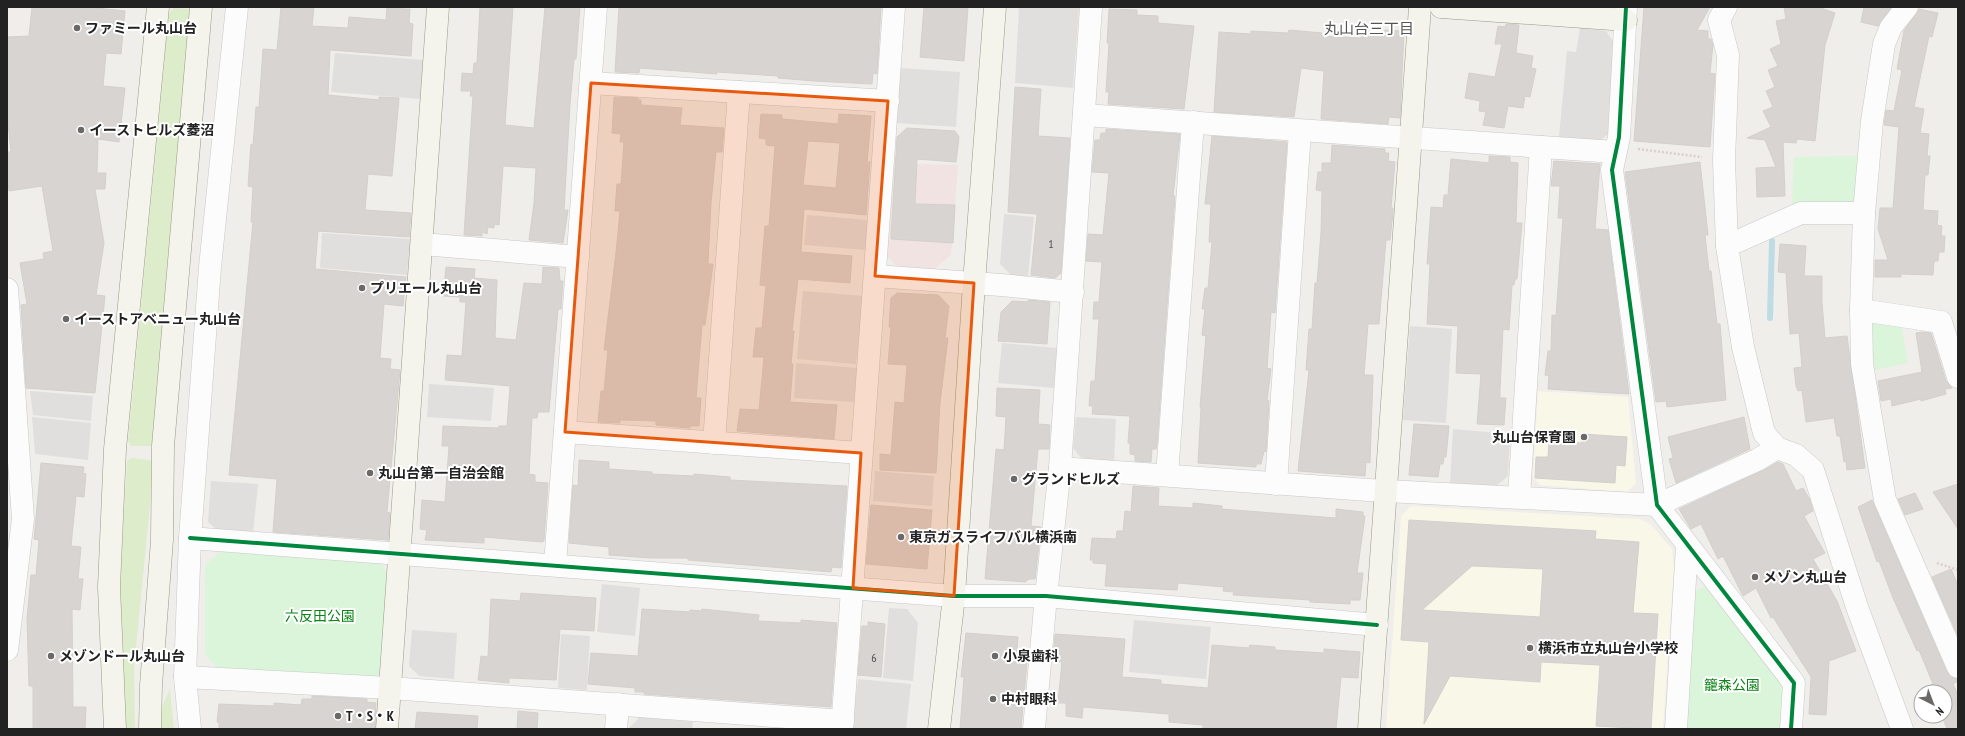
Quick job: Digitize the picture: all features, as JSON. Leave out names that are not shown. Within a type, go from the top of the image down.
[{"type":"street","points":[[115,729],[110,587],[115,449],[158,7]]},
{"type":"street","points":[[150,729],[152,662],[162,540],[163,446],[201,7]]},
{"type":"street","points":[[190,729],[185,677],[190,538],[210,267],[237,7]]},
{"type":"street","points":[[387,729],[438,7]]},
{"type":"street","points":[[555,565],[596,7]]},
{"type":"street","points":[[185,677],[390,688],[618,704],[842,725],[894,7]]},
{"type":"street","points":[[939,729],[954,596],[974,283],[995,7]]},
{"type":"street","points":[[1034,729],[1046,596],[1060,468],[1091,7]]},
{"type":"street","points":[[1370,729],[1385,491],[1420,7]]},
{"type":"street","points":[[1441,7],[1626,14],[1619,136],[1612,170],[1656,506],[1794,683],[1791,729]]},
{"type":"street","points":[[1726,7],[1719,20],[1728,55],[1724,160],[1727,246],[1743,347],[1764,433],[1777,448],[1796,455],[1813,470],[1857,607],[1902,729]]},
{"type":"street","points":[[1906,7],[1891,27],[1884,44],[1872,120],[1864,213],[1861,310],[1862,364],[1885,500],[1958,667]]},
{"type":"street","points":[[591,83],[888,100]]},
{"type":"street","points":[[714,443],[739,92]]},
{"type":"street","points":[[1084,115],[1410,139],[1615,152]]},
{"type":"street","points":[[1167,475],[1193,122]]},
{"type":"street","points":[[1276,484],[1300,131]]},
{"type":"street","points":[[1519,497],[1541,147]]},
{"type":"street","points":[[1727,246],[1801,213],[1864,213]]},
{"type":"street","points":[[422,244],[578,257]]},
{"type":"street","points":[[875,276],[1073,292]]},
{"type":"street","points":[[7,289],[22,487],[23,519],[7,650]]},
{"type":"street","points":[[1861,310],[1941,322],[1958,377]]},
{"type":"street","points":[[565,432],[861,453]]},
{"type":"street","points":[[1060,468],[1385,491],[1519,497],[1656,506],[1757,460],[1777,448]]},
{"type":"street","points":[[7,534],[20,552]]},
{"type":"street","points":[[190,538],[954,596],[1046,596],[1377,625]]},
{"type":"street","points":[[1676,729],[1687,546]]},
{"type":"street","points":[[616,729],[618,704]]},
{"type":"path","points":[[1615,152],[1631,148],[1724,160]]},
{"type":"highlighted area","points":[[591,83],[888,101],[875,276],[974,283],[954,596],[853,588],[861,453],[565,432]]},
{"type":"shaded area","points":[[1019,7],[1079,7],[1073,88],[1015,83]]},
{"type":"shaded area","points":[[1580,28],[1606,31],[1614,43],[1608,134],[1598,142],[1559,137],[1567,51],[1576,52]]},
{"type":"shaded area","points":[[335,53],[423,60],[420,99],[331,92]]},
{"type":"shaded area","points":[[900,68],[960,72],[956,127],[897,123]]},
{"type":"shaded area","points":[[893,163],[958,165],[951,255],[933,270],[897,267],[886,254]]},
{"type":"shaded area","points":[[1004,214],[1034,217],[1028,277],[1011,275],[1000,264]]},
{"type":"shaded area","points":[[807,215],[869,220],[867,250],[804,245]]},
{"type":"shaded area","points":[[322,233],[410,239],[407,275],[320,268]]},
{"type":"shaded area","points":[[803,291],[863,296],[856,364],[797,359]]},
{"type":"shaded area","points":[[1410,326],[1452,329],[1446,423],[1403,420]]},
{"type":"shaded area","points":[[1002,343],[1057,348],[1054,388],[998,383]]},
{"type":"shaded area","points":[[796,363],[857,368],[854,402],[794,398]]},
{"type":"shaded area","points":[[429,384],[494,388],[491,421],[427,417]]},
{"type":"shaded area","points":[[30,391],[93,396],[91,421],[33,415]]},
{"type":"shaded area","name":"丸山台保育園","points":[[1538,391],[1628,397],[1636,483],[1627,492],[1540,485],[1533,477]]},
{"type":"shaded area","points":[[32,417],[91,423],[88,460],[35,454]]},
{"type":"shaded area","points":[[1076,417],[1116,419],[1114,462],[1083,460],[1073,448]]},
{"type":"shaded area","points":[[1453,429],[1510,434],[1508,476],[1496,486],[1450,483]]},
{"type":"shaded area","points":[[875,471],[934,476],[932,506],[873,501]]},
{"type":"shaded area","points":[[211,481],[258,484],[253,534],[220,533],[208,522]]},
{"type":"shaded area","name":"横浜市立丸山台小学校","points":[[1411,506],[1640,519],[1651,525],[1672,549],[1674,568],[1663,729],[1386,729],[1401,516]]},
{"type":"shaded area","points":[[602,584],[640,588],[635,636],[597,632]]},
{"type":"shaded area","points":[[889,608],[907,609],[918,623],[913,681],[883,678]]},
{"type":"shaded area","points":[[1134,620],[1211,627],[1206,679],[1129,672]]},
{"type":"shaded area","points":[[412,630],[457,633],[454,679],[419,676],[409,666]]},
{"type":"shaded area","points":[[561,634],[590,636],[587,690],[558,688]]},
{"type":"shaded area","points":[[858,679],[911,684],[906,729],[852,729]]},
{"type":"shaded area","points":[[640,717],[693,722],[692,729],[628,729]]},
{"type":"green space","points":[[174,8],[190,9],[154,443],[151,446],[131,446],[128,441],[169,13]]},
{"type":"green space","points":[[1862,156],[1857,205],[1792,207],[1794,157]]},
{"type":"green space","points":[[1868,318],[1901,325],[1908,363],[1875,370]]},
{"type":"green space","points":[[132,458],[150,460],[154,464],[134,668],[135,729],[124,729],[120,573],[127,461]]},
{"type":"green space","name":"六反田公園","points":[[224,549],[379,559],[388,576],[379,674],[368,682],[216,667],[205,654],[205,565]]},
{"type":"green space","name":"籠森公園","points":[[1707,585],[1786,681],[1783,729],[1686,729],[1693,593]]},
{"type":"green space","points":[[170,689],[174,729],[158,729],[160,711]]},
{"type":"building","points":[[32,7],[87,7],[125,11],[121,54],[106,53],[103,86],[125,88],[119,142],[98,139],[97,173],[106,173],[105,189],[95,189],[104,243],[96,295],[105,296],[95,393],[26,388],[21,305],[27,304],[20,263],[44,259],[43,253],[53,251],[42,186],[9,191],[7,177],[7,152],[11,152],[7,114],[7,37],[29,36]]},
{"type":"building","points":[[281,7],[314,7],[312,26],[348,28],[349,17],[386,20],[387,7],[404,7],[404,9],[410,9],[409,23],[413,24],[411,56],[330,50],[328,95],[379,100],[379,97],[399,98],[392,176],[368,174],[365,210],[411,213],[409,237],[318,231],[315,269],[406,277],[403,306],[384,304],[380,358],[391,359],[390,369],[400,370],[387,512],[390,513],[388,540],[273,532],[277,479],[229,475],[253,222],[251,222],[253,187],[248,186],[251,144],[253,145],[256,107],[259,107],[263,49],[277,50]]},
{"type":"building","points":[[480,7],[513,7],[505,125],[534,128],[545,7],[580,7],[576,59],[574,59],[570,104],[564,210],[568,210],[563,243],[529,240],[534,203],[536,168],[503,166],[499,225],[494,224],[494,228],[488,227],[487,234],[482,232],[482,236],[464,235],[473,96],[470,96],[471,91],[461,91],[462,73],[473,74],[474,63],[477,63]]},
{"type":"building","points":[[619,7],[881,7],[877,74],[873,73],[872,84],[778,78],[778,76],[717,72],[717,74],[640,68],[639,73],[615,72]]},
{"type":"building","points":[[924,7],[968,7],[964,61],[920,57]]},
{"type":"building","points":[[1644,7],[1710,7],[1697,30],[1708,31],[1708,39],[1711,39],[1713,45],[1710,73],[1715,74],[1710,147],[1634,141]]},
{"type":"building","points":[[1784,7],[1818,7],[1835,13],[1825,45],[1815,141],[1797,139],[1796,143],[1783,142],[1785,196],[1757,197],[1756,168],[1776,167],[1765,140],[1747,138],[1771,127],[1763,111],[1773,107],[1766,91],[1775,87],[1768,70],[1778,66],[1770,49],[1781,44],[1776,21],[1786,19]]},
{"type":"building","points":[[1864,7],[1891,7],[1878,26],[1861,22]]},
{"type":"building","points":[[1109,9],[1137,10],[1137,15],[1158,16],[1158,23],[1194,26],[1184,109],[1108,104],[1109,92],[1106,92],[1109,43],[1107,43]]},
{"type":"building","points":[[1919,9],[1938,13],[1932,37],[1929,36],[1914,107],[1924,109],[1920,133],[1929,134],[1927,156],[1930,156],[1928,175],[1925,175],[1923,210],[1938,211],[1937,225],[1942,226],[1941,236],[1945,236],[1944,252],[1939,252],[1938,261],[1934,261],[1933,275],[1901,274],[1901,277],[1875,277],[1875,260],[1888,260],[1878,229],[1880,208],[1893,208],[1899,127],[1884,125],[1886,110],[1894,111],[1902,70],[1897,69],[1904,31]]},
{"type":"building","points":[[1506,24],[1519,25],[1516,53],[1533,56],[1531,68],[1536,69],[1530,97],[1525,96],[1523,108],[1508,106],[1504,128],[1483,125],[1486,112],[1479,111],[1480,101],[1465,98],[1469,73],[1495,77],[1502,44],[1495,44],[1498,26],[1505,27]]},
{"type":"building","points":[[1289,30],[1322,33],[1322,36],[1361,38],[1361,31],[1384,33],[1385,30],[1404,31],[1400,118],[1389,117],[1388,124],[1321,119],[1324,71],[1301,68],[1294,117],[1214,112],[1219,32],[1251,34],[1251,31],[1288,33]]},
{"type":"building","points":[[1015,87],[1041,89],[1038,136],[1070,138],[1061,273],[1055,278],[1031,275],[1037,214],[1008,212]]},
{"type":"building","points":[[614,97],[638,98],[638,100],[641,100],[641,105],[682,108],[680,125],[724,128],[722,152],[716,152],[711,203],[708,264],[713,264],[705,325],[702,325],[696,398],[701,398],[699,426],[690,426],[690,428],[656,425],[656,421],[620,420],[620,423],[598,422],[601,391],[604,391],[608,350],[604,350],[620,211],[615,211],[617,184],[621,184],[624,142],[620,142],[621,134],[612,133]]},
{"type":"building","points":[[761,114],[782,115],[782,119],[838,124],[839,114],[871,116],[867,164],[870,161],[866,215],[804,209],[801,252],[852,256],[850,283],[798,279],[792,331],[794,331],[790,402],[837,405],[834,439],[737,431],[740,409],[759,410],[764,357],[753,357],[756,328],[762,328],[766,286],[760,285],[765,226],[769,226],[775,146],[766,145],[766,139],[759,138]],"holes":[[[808,141],[840,143],[836,188],[803,185]]]},
{"type":"building","points":[[907,128],[955,131],[959,137],[956,162],[917,159],[915,204],[955,205],[953,243],[891,239],[897,137]]},
{"type":"building","points":[[1106,129],[1180,134],[1173,196],[1175,196],[1157,444],[1156,449],[1152,449],[1151,462],[1135,461],[1135,455],[1130,454],[1130,443],[1128,443],[1130,416],[1092,414],[1093,406],[1089,406],[1091,381],[1095,381],[1099,319],[1093,319],[1094,302],[1099,302],[1102,262],[1086,261],[1088,234],[1103,235],[1109,173],[1092,172],[1095,140],[1100,140],[1101,133],[1106,133]]},
{"type":"building","points":[[1212,136],[1287,142],[1275,313],[1271,312],[1267,368],[1271,369],[1267,400],[1269,401],[1266,452],[1264,451],[1261,464],[1256,464],[1256,467],[1198,463],[1200,407],[1206,336],[1202,335],[1205,309],[1202,309],[1205,288],[1208,288],[1212,242],[1209,242],[1211,204],[1205,204]]},
{"type":"building","points":[[1332,145],[1385,149],[1385,153],[1389,153],[1388,161],[1395,162],[1391,208],[1393,208],[1393,212],[1390,240],[1386,240],[1379,324],[1368,324],[1364,375],[1373,375],[1370,463],[1366,462],[1365,476],[1298,471],[1309,370],[1306,370],[1309,329],[1312,329],[1315,283],[1317,283],[1321,233],[1322,191],[1316,190],[1318,172],[1322,172],[1322,163],[1331,163]]},
{"type":"building","points":[[1489,156],[1510,157],[1510,162],[1518,163],[1516,223],[1522,223],[1517,279],[1515,279],[1514,285],[1512,285],[1509,330],[1503,329],[1500,398],[1506,398],[1504,425],[1477,424],[1481,374],[1456,373],[1458,326],[1427,324],[1430,264],[1427,264],[1431,207],[1443,208],[1444,195],[1448,195],[1451,159],[1489,163]]},
{"type":"building","points":[[1554,161],[1600,164],[1595,229],[1608,230],[1629,394],[1548,389],[1549,376],[1545,375],[1548,351],[1551,351],[1552,315],[1556,316],[1563,218],[1558,218],[1560,186],[1551,186]]},
{"type":"building","points":[[1700,162],[1708,235],[1705,235],[1717,324],[1720,324],[1726,400],[1667,407],[1666,401],[1656,402],[1625,172]]},
{"type":"building","points":[[1780,244],[1806,246],[1804,276],[1822,276],[1822,303],[1825,338],[1847,336],[1865,468],[1847,470],[1846,461],[1844,462],[1840,436],[1837,436],[1834,418],[1806,422],[1802,390],[1798,391],[1796,386],[1794,368],[1802,367],[1799,333],[1790,334],[1786,273],[1778,272]]},
{"type":"building","points":[[446,267],[475,269],[474,278],[497,280],[495,338],[516,340],[524,283],[542,284],[543,267],[559,268],[560,281],[563,281],[561,309],[558,309],[549,412],[538,412],[537,418],[532,418],[529,474],[535,475],[535,482],[548,483],[544,541],[542,542],[484,537],[484,543],[425,540],[427,530],[420,529],[422,500],[445,502],[449,446],[442,446],[443,426],[498,428],[499,426],[507,426],[510,386],[445,380],[447,355],[462,356],[466,302],[460,302],[460,297],[443,296]]},
{"type":"building","points":[[897,293],[938,295],[949,306],[945,338],[948,338],[940,403],[936,473],[880,470],[880,454],[891,455],[895,402],[904,403],[907,365],[888,364],[891,327],[889,327],[891,298]]},
{"type":"building","points":[[1028,300],[1050,302],[1047,344],[998,341],[1001,312],[1012,301],[1028,302]]},
{"type":"building","points":[[1916,333],[1931,333],[1946,381],[1952,388],[1945,389],[1946,394],[1921,401],[1921,399],[1892,406],[1891,399],[1881,401],[1878,381],[1922,372]]},
{"type":"building","points":[[997,388],[1040,390],[1038,424],[1050,425],[1049,449],[1038,449],[1031,526],[1041,527],[1035,579],[1029,579],[1025,582],[985,579],[996,449],[1004,450],[1006,417],[996,416]]},
{"type":"building","points":[[1744,417],[1750,449],[1676,483],[1669,459],[1673,458],[1668,437]]},
{"type":"building","points":[[1414,424],[1449,426],[1446,457],[1444,457],[1443,464],[1440,464],[1438,477],[1409,475]]},
{"type":"building","points":[[1582,434],[1627,437],[1625,466],[1616,465],[1615,483],[1535,478],[1536,457],[1548,457],[1549,441],[1582,443]]},
{"type":"building","points":[[579,460],[609,462],[609,469],[652,472],[652,474],[694,476],[694,474],[730,477],[730,480],[847,486],[841,568],[832,567],[831,572],[688,560],[688,558],[651,558],[609,555],[609,547],[569,543],[573,485],[578,486]]},
{"type":"building","points":[[1778,462],[1783,464],[1796,491],[1803,488],[1810,500],[1813,511],[1804,516],[1825,553],[1813,559],[1837,601],[1856,651],[1829,661],[1826,715],[1809,714],[1811,677],[1773,617],[1771,618],[1756,588],[1743,596],[1723,556],[1718,559],[1701,524],[1691,529],[1679,509],[1762,471]]},
{"type":"building","points":[[41,463],[84,467],[83,473],[86,474],[84,497],[76,496],[71,546],[81,547],[78,579],[83,579],[80,610],[72,609],[73,707],[86,707],[85,729],[33,729],[33,686],[29,686],[27,619],[31,575],[36,575],[39,540],[34,539]]},
{"type":"building","points":[[1958,484],[1958,529],[1933,492]]},
{"type":"building","points":[[1133,486],[1159,488],[1158,506],[1193,508],[1193,503],[1222,506],[1222,509],[1336,518],[1336,509],[1363,512],[1363,516],[1365,516],[1357,573],[1363,573],[1360,600],[1350,600],[1350,604],[1233,595],[1234,592],[1223,591],[1224,587],[1178,583],[1177,590],[1105,586],[1107,564],[1093,563],[1093,560],[1090,560],[1092,538],[1116,539],[1117,531],[1123,531],[1125,511],[1131,512]]},
{"type":"building","points":[[1915,493],[1923,509],[1905,515],[1898,499]]},
{"type":"building","points":[[1872,500],[1947,672],[1951,677],[1958,679],[1958,681],[1953,684],[1933,684],[1919,650],[1917,651],[1893,598],[1879,561],[1877,562],[1858,507]]},
{"type":"building","name":"東京ガスライフバル横浜南","points":[[871,505],[932,510],[927,569],[866,564]]},
{"type":"building","points":[[1409,520],[1596,531],[1595,539],[1639,542],[1633,613],[1658,614],[1651,729],[1596,726],[1600,665],[1541,662],[1540,682],[1450,676],[1424,724],[1429,642],[1401,640]],"holes":[[[1472,566],[1543,569],[1540,617],[1422,610]]]},
{"type":"building","points":[[1951,569],[1958,585],[1958,636],[1932,577]]},
{"type":"building","points":[[521,593],[596,598],[594,631],[560,629],[556,680],[509,678],[509,683],[478,680],[481,656],[488,657],[491,599],[520,601]]},
{"type":"building","points":[[642,609],[690,612],[690,610],[701,611],[702,609],[759,615],[758,621],[801,623],[801,620],[837,623],[831,707],[644,694],[644,692],[635,692],[635,688],[588,684],[591,653],[638,656]]},
{"type":"building","points":[[868,622],[885,624],[881,677],[858,675],[862,626],[868,626]]},
{"type":"building","points":[[966,633],[1018,637],[1017,650],[1028,651],[1021,729],[960,729],[964,677],[961,677]]},
{"type":"building","points":[[1055,634],[1125,639],[1122,677],[1161,680],[1161,684],[1208,688],[1212,645],[1249,648],[1250,645],[1275,647],[1275,650],[1324,653],[1324,649],[1360,652],[1358,678],[1341,677],[1336,729],[1203,729],[1203,725],[1169,722],[1169,714],[1083,707],[1082,718],[1066,716],[1066,703],[1058,703],[1062,662],[1053,661]]},
{"type":"building","points":[[1953,684],[1958,695],[1958,729],[1947,729],[1945,724],[1953,724]]},
{"type":"building","points":[[312,696],[367,699],[367,702],[376,703],[375,729],[219,729],[219,722],[217,722],[219,704],[274,706],[274,703],[301,705],[302,699],[312,699]]},
{"type":"building","points":[[518,711],[538,713],[537,729],[517,729]]},
{"type":"building","points":[[417,712],[478,716],[477,729],[415,729]]},
{"type":"waterway","points":[[1770,318],[1772,241]]},
{"type":"cycle path","points":[[1626,7],[1619,137],[1612,170],[1657,505],[1794,683],[1791,729]]},
{"type":"cycle path","points":[[190,538],[954,596],[1046,596],[1377,625]]},
{"type":"place","name":"ファミール丸山台","points":[[77,28]]},
{"type":"place","name":"イーストヒルズ菱沼","points":[[81,130]]},
{"type":"place","name":"プリエール丸山台","points":[[362,288]]},
{"type":"place","name":"イーストアベニュー丸山台","points":[[66,319]]},
{"type":"place","name":"丸山台保育園","points":[[1584,437]]},
{"type":"place","name":"丸山台第一自治会館","points":[[370,473]]},
{"type":"place","name":"グランドヒルズ","points":[[1014,479]]},
{"type":"place","name":"東京ガスライフバル横浜南","points":[[901,537]]},
{"type":"place","name":"メゾン丸山台","points":[[1755,577]]},
{"type":"place","name":"横浜市立丸山台小学校","points":[[1530,648]]},
{"type":"place","name":"メゾンドール丸山台","points":[[51,656]]},
{"type":"place","name":"小泉歯科","points":[[995,656]]},
{"type":"place","name":"中村眼科","points":[[993,699]]},
{"type":"place","name":"T・S・K","points":[[338,716]]},
{"type":"district","name":"丸山台三丁目","points":[[1369,28]]}]
